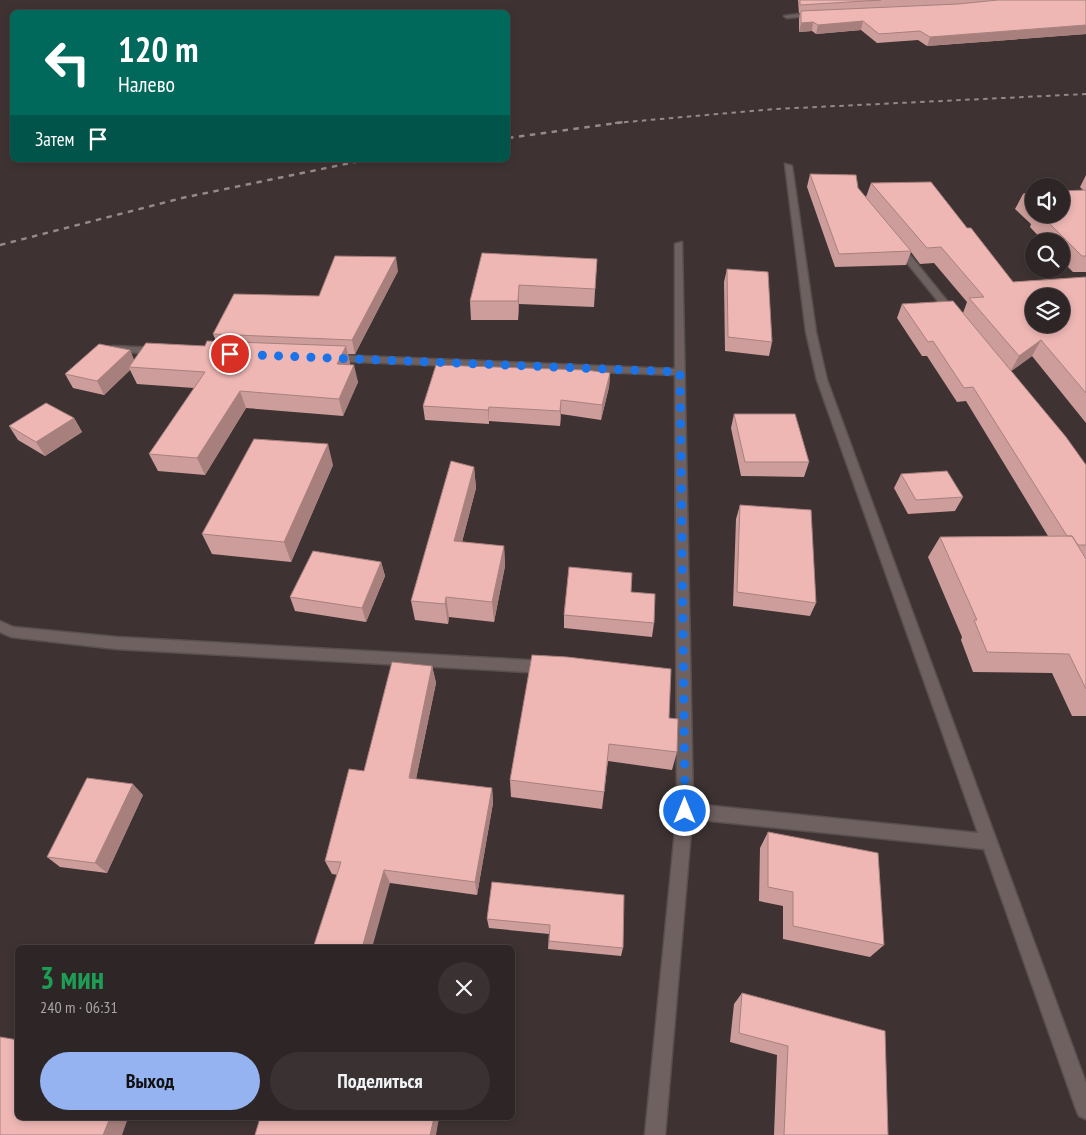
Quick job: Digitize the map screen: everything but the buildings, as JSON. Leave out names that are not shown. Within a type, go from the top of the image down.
[{"type":"street","points":[[787,16],[827,14]]},
{"type":"street","points":[[788,166],[811,332],[822,380],[1086,1109]]},
{"type":"street","points":[[891,237],[960,322]]},
{"type":"street","points":[[655,1135],[685,811],[679,675],[679,244]]},
{"type":"street","points":[[113,349],[172,352]]},
{"type":"street","points":[[322,358],[680,372]]},
{"type":"street","points":[[0,626],[11,632],[116,642],[554,668]]},
{"type":"street","points":[[685,811],[989,842]]},
{"type":"railway","points":[[620,123],[775,109],[1086,94]]},
{"type":"railway","points":[[620,123],[624,122]]},
{"type":"railway","points":[[615,123],[620,123]]},
{"type":"railway","points":[[510,138],[620,123]]},
{"type":"railway","points":[[0,245],[182,198],[355,162]]},
{"type":"route","points":[[230,354],[680,372],[685,811]]}]
